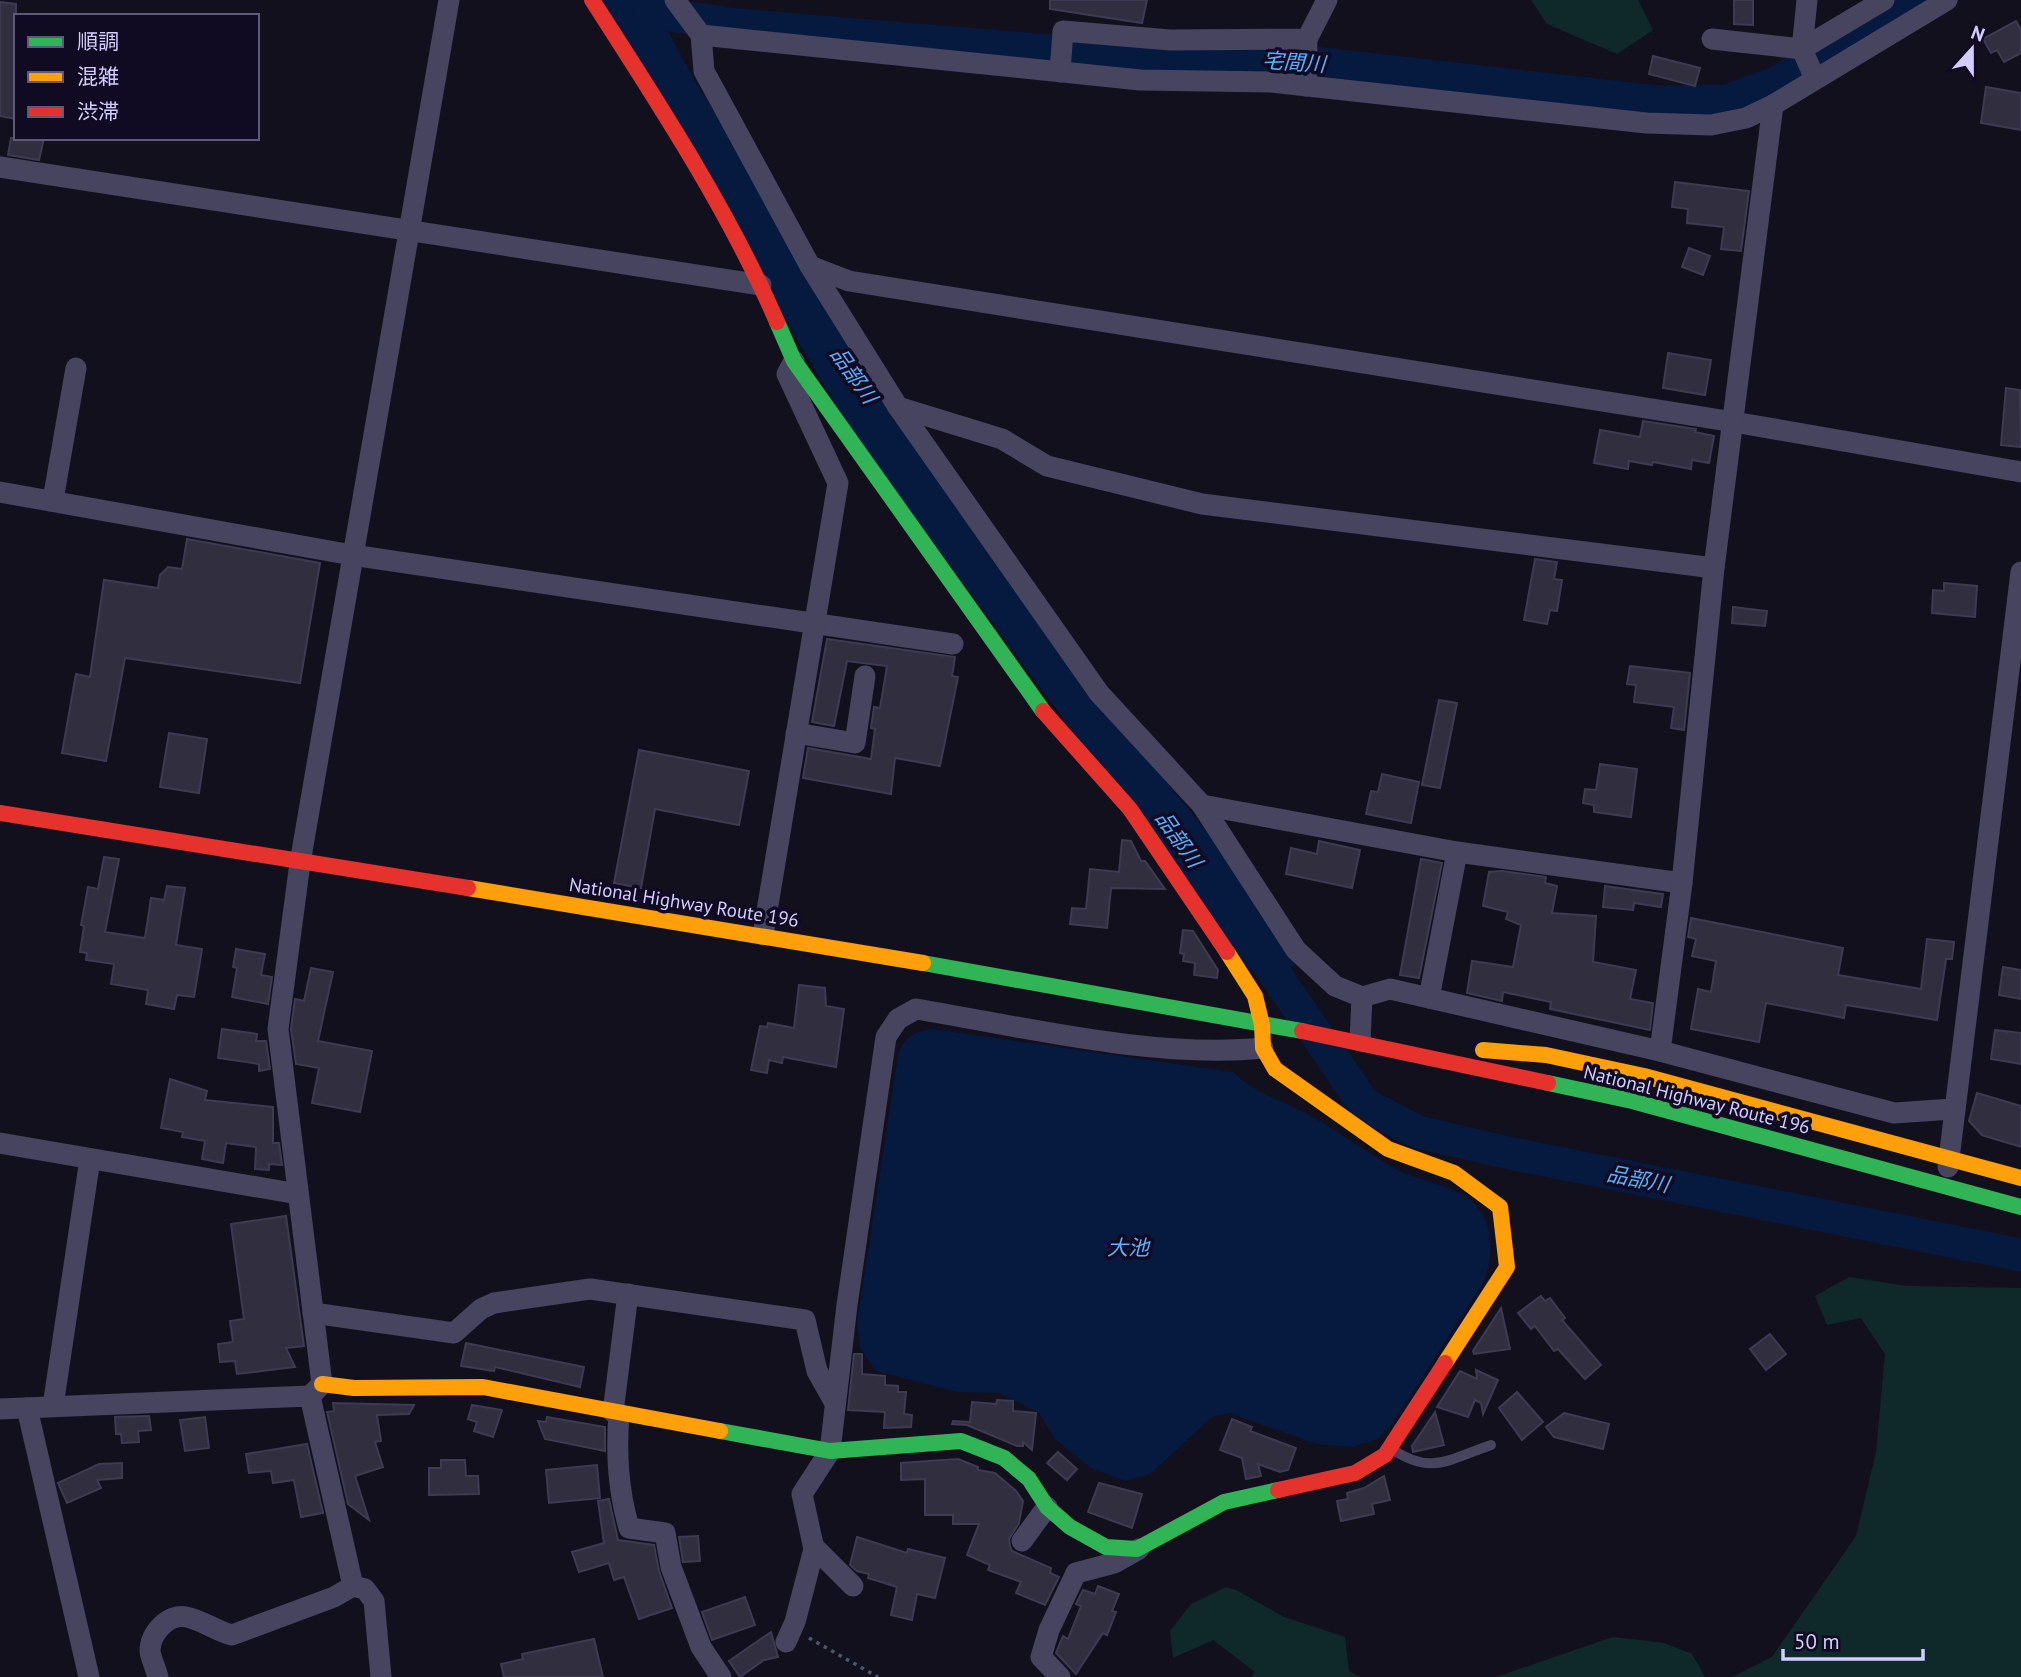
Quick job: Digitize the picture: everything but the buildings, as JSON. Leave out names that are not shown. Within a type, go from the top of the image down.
[{"type":"main road","points":[[316,1390],[482,1387],[830,1451],[961,1441],[1004,1458],[1029,1479],[1047,1507],[1070,1527],[1106,1547],[1136,1549],[1224,1502],[1355,1473],[1385,1455],[1507,1267],[1500,1207],[1454,1173],[1388,1149],[1275,1069],[1263,1048],[1262,1025],[1255,996],[1190,893],[1130,809],[1038,705],[794,361],[761,285],[655,98],[592,0]]},
{"type":"main road","name":"National Highway Route 196","points":[[0,813],[763,935],[1353,1040],[1632,1101],[2021,1207]]},
{"type":"main road","name":"National Highway Route 196","points":[[1353,1040],[1545,1055],[1644,1076],[2021,1178]]},
{"type":"street","points":[[353,1586],[316,1390],[313,1313],[278,1029],[300,863],[408,232],[424,158],[449,0]]},
{"type":"street","points":[[675,0],[700,35],[704,71],[810,266],[898,407],[1099,693],[1202,805],[1296,950],[1335,986],[1362,997],[1390,989],[1660,1051],[1894,1113],[1953,1109]]},
{"type":"street","points":[[1306,85],[1307,40],[1327,0]]},
{"type":"street","points":[[1807,0],[1808,64]]},
{"type":"street","points":[[700,35],[1140,80],[1271,82],[1659,124],[1711,125],[1746,118],[1773,105],[1808,64],[1884,0]]},
{"type":"street","points":[[1712,39],[1808,64],[1947,0]]},
{"type":"street","points":[[1060,72],[1063,31],[1170,40],[1307,40]]},
{"type":"street","points":[[1660,1051],[1682,883],[1714,568],[1773,105]]},
{"type":"street","points":[[0,167],[761,285]]},
{"type":"street","points":[[810,266],[849,281],[1734,422],[2021,472]]},
{"type":"street","points":[[763,935],[838,484],[787,374],[794,361]]},
{"type":"street","points":[[53,500],[76,368]]},
{"type":"street","points":[[898,407],[1002,439],[1047,466],[1202,504],[1714,568]]},
{"type":"street","points":[[0,492],[352,555],[953,644]]},
{"type":"street","points":[[1945,1185],[2021,572]]},
{"type":"street","points":[[796,733],[855,743],[865,676]]},
{"type":"street","points":[[1202,805],[1457,852],[1682,883]]},
{"type":"street","points":[[1429,998],[1457,852]]},
{"type":"street","points":[[1353,1040],[1362,997]]},
{"type":"street","points":[[789,1636],[814,1547],[802,1494],[830,1451],[846,1305],[886,1037],[898,1019],[916,1009],[1150,1046],[1221,1052],[1263,1048]]},
{"type":"street","points":[[0,1143],[298,1194]]},
{"type":"street","points":[[53,1406],[90,1158]]},
{"type":"street","points":[[313,1313],[454,1333],[481,1309],[494,1303],[590,1289],[805,1321],[817,1371],[835,1403]]},
{"type":"street","points":[[628,1294],[616,1413],[616,1457],[621,1500],[629,1528],[665,1533],[671,1567],[701,1647],[716,1676]]},
{"type":"street","points":[[0,1409],[316,1390]]},
{"type":"street","points":[[27,1408],[89,1677]]},
{"type":"street","points":[[1022,1541],[1047,1507]]},
{"type":"street","points":[[1060,1677],[1041,1657],[1048,1630],[1076,1573],[1114,1563],[1153,1541]]},
{"type":"street","points":[[814,1547],[843,1580],[853,1586]]},
{"type":"street","points":[[158,1677],[150,1651],[153,1641],[166,1622],[177,1616],[188,1617],[232,1635],[334,1597],[353,1586],[365,1589],[374,1601],[381,1677]]},
{"type":"lane","points":[[1389,1448],[1409,1462],[1432,1465],[1491,1445]]},
{"type":"path","points":[[789,1636],[844,1655],[878,1677]]},
{"type":"green space","points":[[1531,0],[1638,0],[1653,30],[1617,54],[1547,24]]},
{"type":"green space","points":[[1849,1277],[1906,1286],[2021,1288],[2021,1677],[1732,1677],[1772,1657],[1856,1536],[1876,1452],[1885,1354],[1861,1318],[1827,1325],[1815,1296]]},
{"type":"green space","points":[[1226,1587],[1284,1617],[1345,1637],[1349,1671],[1360,1677],[1251,1677],[1255,1672],[1213,1640],[1173,1658],[1170,1631],[1191,1604]]},
{"type":"green space","points":[[1613,1637],[1664,1643],[1692,1654],[1705,1677],[1496,1677]]},
{"type":"water","points":[[596,0],[651,0],[699,88],[758,182],[1137,745],[1213,840],[1296,966],[1249,970],[853,434]]},
{"type":"water","name":"大池","points":[[933,1029],[1233,1072],[1259,1091],[1307,1114],[1398,1170],[1457,1191],[1472,1201],[1480,1210],[1489,1229],[1491,1250],[1484,1281],[1392,1424],[1377,1439],[1352,1447],[1316,1444],[1230,1413],[1212,1417],[1150,1474],[1125,1481],[1091,1468],[1055,1439],[1039,1413],[999,1393],[957,1392],[876,1371],[860,1348],[857,1323],[898,1056],[910,1036]]},
{"type":"waterway","name":"宅間川","points":[[649,12],[738,25],[1110,56],[1288,60],[1657,102],[1727,101],[1778,82],[1912,0]]},
{"type":"waterway","name":"品部川","points":[[1245,930],[1364,1104],[1418,1132],[1509,1153],[2021,1255]]},
{"type":"traffic: fast","points":[[777,322],[794,361],[1043,711]]},
{"type":"traffic: fast","points":[[923,963],[1302,1031]]},
{"type":"traffic: fast","points":[[1548,1083],[1632,1101],[2021,1207]]},
{"type":"traffic: fast","points":[[720,1431],[830,1451],[961,1441],[1004,1458],[1029,1479],[1047,1507],[1070,1527],[1106,1547],[1137,1549],[1224,1502],[1278,1490]]},
{"type":"traffic: slow","points":[[468,888],[923,963]]},
{"type":"traffic: slow","points":[[1227,952],[1255,996],[1262,1025],[1263,1048],[1275,1069],[1388,1149],[1454,1173],[1500,1207],[1507,1267],[1445,1363]]},
{"type":"traffic: slow","points":[[1483,1050],[1546,1055],[1644,1076],[2021,1178]]},
{"type":"traffic: slow","points":[[322,1384],[354,1388],[483,1387],[720,1431]]},
{"type":"traffic: jam","points":[[592,0],[715,198],[777,322]]},
{"type":"traffic: jam","points":[[1043,711],[1130,809],[1227,952]]},
{"type":"traffic: jam","points":[[0,813],[468,888]]},
{"type":"traffic: jam","points":[[1302,1031],[1548,1083]]},
{"type":"traffic: jam","points":[[1278,1490],[1355,1473],[1385,1455],[1445,1363]]}]
